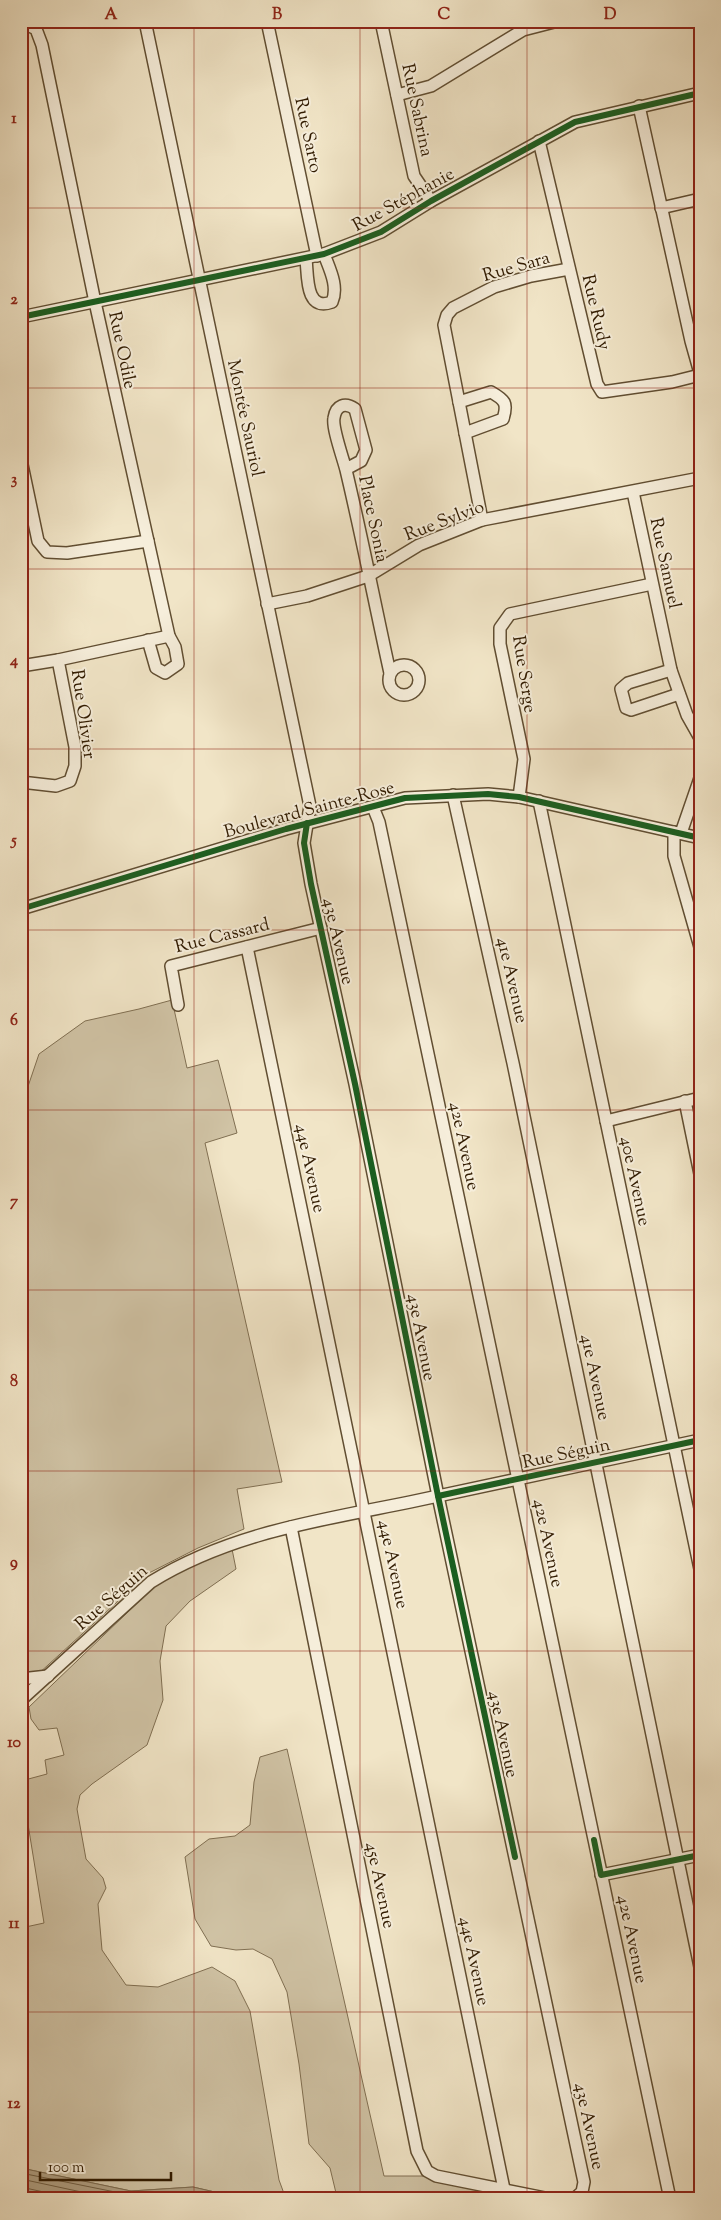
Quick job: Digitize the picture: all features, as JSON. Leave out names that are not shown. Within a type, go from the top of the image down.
[{"type":"street","name":"Montée Sauriol","points":[[145,21],[310,806],[307,823]]},
{"type":"street","name":"Rue Sarto","points":[[267,21],[316,256]]},
{"type":"street","name":"Rue Sabrina","points":[[381,21],[414,176],[431,201]]},
{"type":"street","points":[[396,95],[430,86],[522,26],[558,21]]},
{"type":"street","name":"Rue Odile","points":[[21,22],[36,30],[42,45],[95,302],[169,636],[175,647],[178,664],[165,673],[156,668],[148,640]]},
{"type":"street","name":"Rue Stéphanie","points":[[21,317],[316,256],[381,232],[431,201],[575,122],[700,93]]},
{"type":"street","points":[[639,106],[700,374]]},
{"type":"street","name":"Rue Rudy","points":[[540,141],[597,384],[602,392],[672,382],[700,374]]},
{"type":"street","points":[[661,208],[700,199]]},
{"type":"street","name":"Rue Sara","points":[[482,520],[444,325],[447,315],[453,308],[494,287],[531,276],[569,269]]},
{"type":"street","points":[[459,402],[491,392],[502,399],[507,409],[504,419],[465,433]]},
{"type":"street","name":"Place Sonia","points":[[346,469],[361,461],[366,450],[356,409],[350,405],[341,405],[337,409],[333,420],[346,469],[390,673]]},
{"type":"street","points":[[21,460],[38,541],[47,552],[67,553],[148,541]]},
{"type":"street","name":"Rue Sylvio","points":[[267,604],[307,596],[368,576],[419,545],[482,520],[700,478]]},
{"type":"street","name":"Rue Samuel","points":[[633,492],[671,670],[686,715],[700,738]]},
{"type":"street","name":"Rue Serge","points":[[519,797],[524,759],[504,670],[500,644],[500,628],[510,614],[652,584]]},
{"type":"street","points":[[21,666],[169,636]]},
{"type":"street","name":"Rue Olivier","points":[[21,782],[56,786],[70,781],[75,766],[75,747],[58,660]]},
{"type":"street","points":[[671,670],[628,683],[621,689],[626,708],[630,710],[679,694]]},
{"type":"street","points":[[700,778],[678,832],[674,856],[700,947]]},
{"type":"street","name":"Boulevard Sainte-Rose","points":[[21,909],[307,823],[405,798],[488,794],[519,797],[700,838]]},
{"type":"street","name":"41e Avenue","points":[[453,795],[517,1083],[700,1967]]},
{"type":"street","name":"40e Avenue","points":[[539,801],[700,1569]]},
{"type":"street","name":"42e Avenue","points":[[373,807],[379,822],[670,2199]]},
{"type":"street","name":"43e Avenue","points":[[307,823],[304,842],[321,928],[355,1084],[438,1496],[584,2182],[582,2192],[574,2199]]},
{"type":"street","name":"Rue Cassard","points":[[178,1006],[171,966],[321,928]]},
{"type":"street","name":"44e Avenue","points":[[246,947],[365,1511],[504,2189]]},
{"type":"street","points":[[606,1121],[700,1098]]},
{"type":"street","points":[[685,1101],[700,1174]]},
{"type":"street","name":"Rue Séguin","points":[[21,1700],[151,1582],[223,1546],[291,1527],[700,1440]]},
{"type":"street","name":"45e Avenue","points":[[291,1527],[417,2151],[427,2171],[436,2176],[504,2189]]},
{"type":"street","points":[[21,1679],[48,1676]]},
{"type":"street","points":[[601,1875],[700,1855]]},
{"type":"street","points":[[504,2189],[550,2199]]},
{"type":"shaded area","points":[[172,1000],[187,1068],[218,1060],[237,1133],[205,1143],[282,1482],[237,1489],[244,1529],[198,1548],[149,1573],[37,1675],[21,1673],[21,1107],[39,1054],[85,1021]]},
{"type":"shaded area","points":[[232,1549],[236,1569],[190,1601],[166,1626],[160,1661],[163,1700],[147,1745],[92,1784],[80,1795],[77,1809],[86,1859],[103,1878],[106,1888],[98,1904],[102,1950],[126,1985],[158,1987],[212,1967],[235,1981],[250,2011],[279,2180],[286,2199],[245,2199],[193,2187],[131,2191],[21,2168],[21,1928],[44,1923],[21,1781],[47,1774],[45,1760],[64,1755],[57,1728],[39,1730],[31,1719],[29,1707],[154,1587],[182,1570]]},
{"type":"shaded area","points":[[287,1749],[384,2176],[436,2176],[550,2199],[335,2199],[336,2193],[330,2168],[309,2144],[299,2064],[287,1992],[272,1959],[253,1949],[236,1950],[211,1946],[195,1919],[185,1857],[209,1839],[235,1836],[250,1825],[254,1782],[260,1757]]},
{"type":"water","points":[[21,2168],[131,2191],[193,2187],[245,2199],[21,2199]]},
{"type":"cycle path","points":[[21,317],[324,254],[381,232],[431,201],[575,122],[700,93]]},
{"type":"cycle path","points":[[21,909],[286,829],[405,798],[488,794],[519,797],[700,838]]},
{"type":"cycle path","points":[[307,823],[304,843],[311,884],[355,1084],[438,1496],[515,1857]]},
{"type":"cycle path","points":[[438,1496],[700,1440]]},
{"type":"cycle path","points":[[594,1840],[601,1875],[700,1855]]}]
